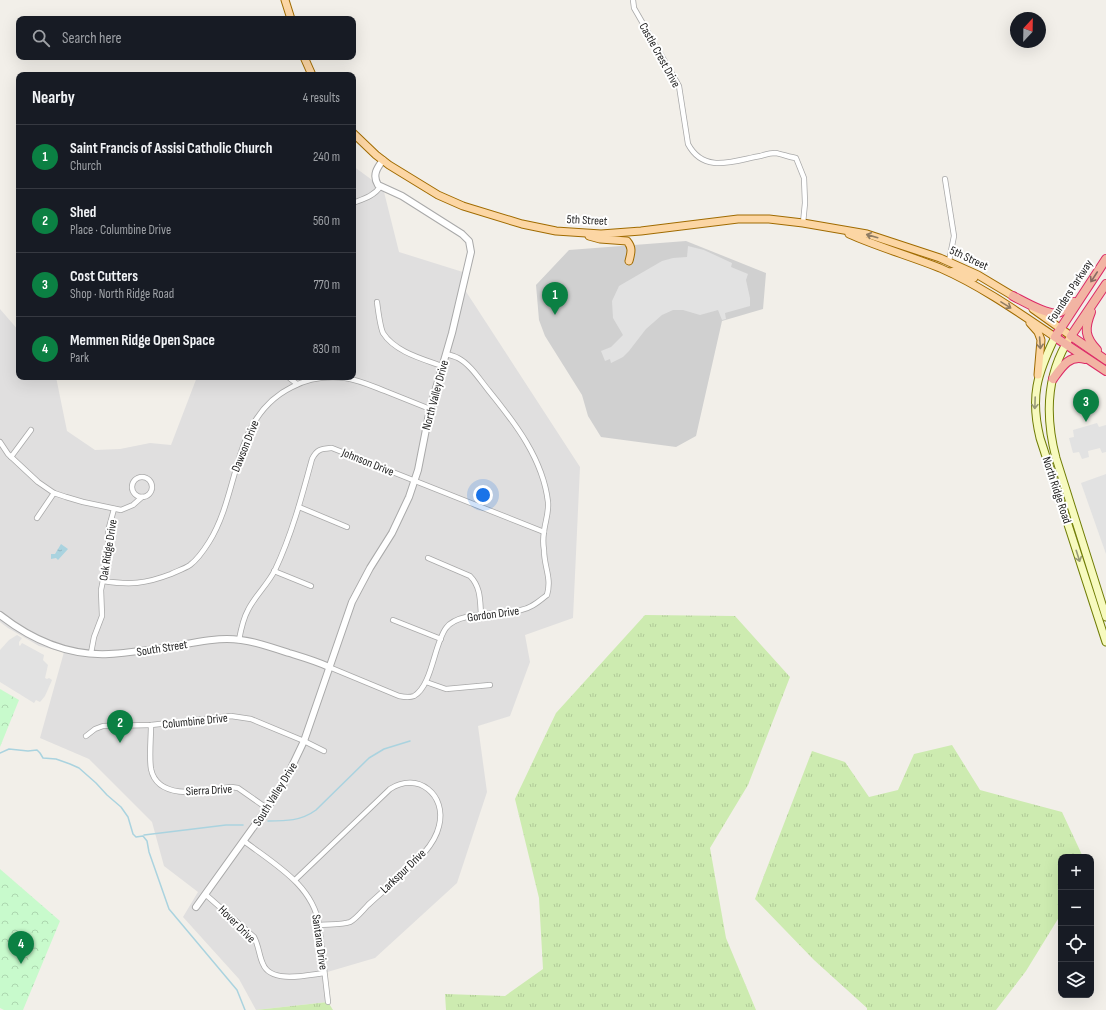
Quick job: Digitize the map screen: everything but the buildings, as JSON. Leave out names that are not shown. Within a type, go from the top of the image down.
[{"type":"highway","name":"Founders Parkway","points":[[1055,337],[1106,258]]},
{"type":"highway","points":[[1105,360],[1071,336],[1106,284]]},
{"type":"highway","points":[[1101,292],[1089,317],[1086,330],[1088,340],[1105,360]]},
{"type":"highway","points":[[1013,296],[1043,311],[1057,314],[1065,310],[1082,295]]},
{"type":"highway","name":"5th Street","points":[[1055,337],[1098,366]]},
{"type":"highway","points":[[1053,379],[1067,362],[1074,358],[1085,359],[1106,371]]},
{"type":"main road","points":[[285,0],[290,16]]},
{"type":"main road","points":[[305,60],[311,72]]},
{"type":"main road","name":"5th Street","points":[[356,136],[383,160],[426,188],[463,206],[522,224],[556,231],[608,234],[738,219],[769,219],[868,234],[949,262],[978,275],[1024,303],[1071,336]]},
{"type":"main road","name":"5th Street","points":[[844,231],[864,240],[918,259],[949,273],[982,290],[1055,337]]},
{"type":"main road","points":[[579,233],[600,240],[627,241],[631,250],[629,261]]},
{"type":"main road","points":[[878,245],[905,250],[942,263],[949,262]]},
{"type":"main road","points":[[949,273],[953,271],[962,273],[1024,303]]},
{"type":"main road","points":[[1025,317],[1038,332],[1041,340],[1038,375]]},
{"type":"main road","points":[[1066,344],[1071,336]]},
{"type":"main road","name":"North Ridge Road","points":[[1055,337],[1038,375],[1034,401],[1035,414],[1040,438],[1106,642]]},
{"type":"main road","name":"North Ridge Road","points":[[1066,344],[1058,362],[1053,379],[1049,405],[1051,440],[1106,617]]},
{"type":"street","name":"Castle Crest Drive","points":[[633,0],[634,8],[679,86],[688,144],[691,150],[699,158],[717,164],[774,153],[796,158],[804,178],[805,202],[803,223]]},
{"type":"street","points":[[356,203],[377,192],[380,187],[376,183],[375,175],[383,160]]},
{"type":"street","points":[[945,178],[954,236],[949,262]]},
{"type":"street","name":"North Valley Drive","points":[[328,667],[354,596],[398,520],[414,481],[430,409],[446,354],[471,249],[465,236],[458,231],[402,196],[380,187]]},
{"type":"street","points":[[377,302],[383,332],[395,345],[410,354],[442,366]]},
{"type":"street","name":"Gordon Drive","points":[[328,667],[399,696],[409,698],[415,696],[426,682],[441,639],[446,628],[454,620],[463,617],[520,611],[530,607],[547,595],[550,580],[544,552],[544,532],[548,516],[548,502],[538,466],[525,438],[512,419],[468,366],[458,358],[446,354]]},
{"type":"street","points":[[292,380],[297,384]]},
{"type":"street","name":"Dawson Drive","points":[[103,581],[127,584],[147,582],[180,570],[196,560],[208,543],[221,519],[235,470],[254,421],[274,398],[285,390],[297,384],[311,380]]},
{"type":"street","name":"Dawson Drive","points":[[353,380],[430,409]]},
{"type":"street","points":[[11,457],[31,430]]},
{"type":"street","name":"Oak Ridge Drive","points":[[0,442],[11,457],[38,482],[54,493],[82,502],[114,509],[108,530],[108,556],[101,593],[102,616],[94,637],[91,653]]},
{"type":"street","name":"Johnson Drive","points":[[240,640],[243,621],[248,609],[265,587],[286,546],[299,507],[312,459],[315,452],[322,448],[332,448],[544,532]]},
{"type":"street","points":[[114,509],[124,509],[130,507],[142,497],[149,494],[152,489],[150,482],[143,478],[136,479],[133,486],[134,493],[142,497]]},
{"type":"street","points":[[37,518],[54,493]]},
{"type":"street","points":[[299,507],[347,527]]},
{"type":"street","points":[[428,558],[470,576],[475,581],[479,589],[481,615]]},
{"type":"street","points":[[274,571],[311,586]]},
{"type":"street","name":"South Street","points":[[0,615],[24,632],[44,642],[72,651],[91,653],[123,653],[213,640],[240,640],[263,644],[328,667]]},
{"type":"street","points":[[393,620],[441,639]]},
{"type":"street","name":"South Valley Drive","points":[[196,907],[268,809],[284,783],[304,741],[328,667]]},
{"type":"street","points":[[426,682],[446,689],[490,685]]},
{"type":"street","name":"Columbine Drive","points":[[86,736],[95,729],[103,726],[151,725],[231,716],[251,719],[324,751]]},
{"type":"street","name":"Sierra Drive","points":[[151,725],[151,769],[162,786],[171,791],[183,792],[231,787],[242,791],[268,809]]},
{"type":"street","name":"Larkspur Drive","points":[[295,880],[390,789],[405,783],[419,784],[432,792],[436,798],[440,809],[439,827],[424,852],[350,922],[319,926]]},
{"type":"street","name":"Santana Drive","points":[[244,841],[295,880],[313,902],[318,914],[328,1002]]},
{"type":"street","name":"Hover Drive","points":[[205,894],[254,937],[258,944],[263,965],[268,972],[276,976],[285,977],[324,974]]},
{"type":"shaded area","points":[[356,168],[383,188],[399,252],[466,273],[463,287],[580,467],[573,618],[525,635],[530,662],[510,716],[478,726],[487,792],[457,883],[375,958],[324,973],[328,1002],[256,1010],[239,979],[183,917],[198,892],[164,866],[152,822],[89,759],[40,738],[64,652],[39,646],[0,622],[0,309],[16,328],[16,380],[57,380],[67,431],[95,450],[120,449],[150,443],[171,445],[196,380],[356,380]]},
{"type":"shaded area","points":[[686,241],[766,273],[763,309],[722,321],[696,436],[676,447],[601,437],[588,416],[582,395],[545,336],[539,320],[536,285],[569,250]]},
{"type":"shaded area","points":[[688,246],[704,250],[732,263],[731,267],[748,274],[746,280],[750,298],[750,306],[725,313],[726,319],[722,320],[718,310],[700,315],[683,310],[673,310],[662,315],[646,329],[623,357],[611,363],[610,359],[605,361],[601,351],[611,347],[623,335],[613,318],[612,301],[619,286],[662,261],[673,258],[687,257]]},
{"type":"shaded area","points":[[1097,423],[1099,427],[1106,425],[1106,452],[1102,453],[1100,448],[1088,451],[1089,457],[1082,459],[1079,452],[1073,453],[1069,438],[1074,437],[1073,430]]},
{"type":"shaded area","points":[[1106,474],[1106,554],[1081,483]]},
{"type":"shaded area","points":[[17,635],[22,638],[19,642],[20,646],[22,643],[44,655],[43,660],[48,665],[45,678],[52,680],[45,696],[40,702],[36,700],[34,703],[0,682],[0,650],[9,640]]},
{"type":"green space","points":[[645,615],[735,616],[790,677],[748,785],[710,848],[726,938],[756,1010],[446,1010],[445,994],[505,996],[543,969],[539,898],[515,799],[556,713]]},
{"type":"green space","points":[[0,689],[19,700],[0,747]]},
{"type":"green space","points":[[952,745],[980,790],[1062,812],[1082,854],[1058,854],[1058,919],[1026,971],[996,1010],[867,1010],[867,1008],[814,960],[755,899],[812,751],[845,762],[869,797],[898,790],[914,754]]},
{"type":"green space","points":[[0,869],[60,921],[23,1010],[4,1010],[0,1008]]},
{"type":"green space","points":[[328,1002],[333,1010],[256,1010]]},
{"type":"water","points":[[61,544],[68,549],[58,560],[56,558],[51,559],[51,554],[55,554]]},
{"type":"waterway","points":[[268,821],[293,820],[310,814],[316,810],[369,758],[384,749],[410,741]]},
{"type":"waterway","points":[[0,753],[9,749],[28,751],[37,750],[43,758],[56,759],[79,768],[121,807],[128,817],[133,834],[136,837],[143,836],[147,841],[149,852],[169,909],[237,990],[245,1010]]},
{"type":"waterway","points":[[144,835],[226,825],[243,825]]},
{"type":"place","name":"Saint Francis of Assisi Catholic Church","points":[[555,315]]},
{"type":"place","name":"Cost Cutters","points":[[1086,422]]},
{"type":"place","name":"Shed","points":[[120,743]]},
{"type":"place","name":"Memmen Ridge Open Space","points":[[21,964]]}]
